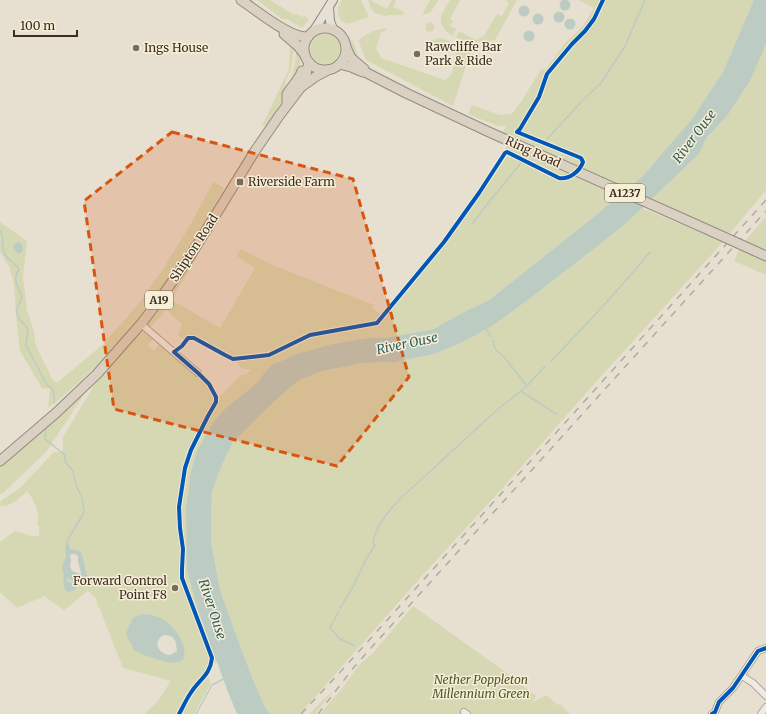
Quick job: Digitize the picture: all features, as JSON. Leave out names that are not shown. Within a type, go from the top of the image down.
[{"type":"highway","points":[[241,0],[280,28],[316,68],[325,70],[326,72],[343,70],[373,82],[387,84]]},
{"type":"highway","points":[[270,20],[283,23],[300,32],[312,33]]},
{"type":"highway","points":[[280,28],[300,37],[320,29],[329,28],[333,29],[342,36],[346,48],[345,56],[340,64],[326,72]]},
{"type":"highway","points":[[286,106],[288,94],[303,70],[305,46],[312,33]]},
{"type":"highway","name":"Ring Road","points":[[346,48],[351,58],[367,73]]},
{"type":"highway","name":"Shipton Road","points":[[0,461],[56,413],[97,374],[141,324],[160,299],[186,261],[255,151],[300,87],[306,74],[305,56]]},
{"type":"highway","name":"Ring Road","points":[[340,64],[367,73],[494,135],[766,256]]},
{"type":"highway","name":"Shipton Road","points":[[300,87],[326,72]]},
{"type":"main road","points":[[312,33],[333,0]]},
{"type":"main road","points":[[329,8],[330,21],[333,29]]},
{"type":"street","points":[[141,324],[198,372]]},
{"type":"street","points":[[715,713],[719,702],[733,688],[758,651],[766,648]]},
{"type":"street","points":[[742,676],[753,683],[766,696]]},
{"type":"street","points":[[761,714],[766,707]]},
{"type":"highlighted area","points":[[172,132],[353,179],[409,377],[337,466],[114,409],[84,201]]},
{"type":"green space","points":[[257,0],[270,0],[293,14],[297,14],[302,17],[305,16],[309,20],[302,28],[287,19],[282,19]]},
{"type":"green space","points":[[342,0],[361,0],[369,17],[351,23],[342,21],[338,15],[338,10]]},
{"type":"green space","points":[[368,0],[372,0],[371,1],[387,9],[392,0],[396,0],[393,7],[403,11],[404,15],[387,15],[387,17],[373,12]]},
{"type":"green space","points":[[430,0],[438,0],[431,12],[422,15]]},
{"type":"green space","points":[[450,0],[460,0],[450,19],[453,21],[450,26],[456,29],[453,36],[447,32],[441,23],[442,15]]},
{"type":"green space","points":[[505,0],[517,0],[495,40],[475,43],[467,42],[456,37],[459,31],[476,40],[484,36],[497,14],[502,16],[509,3]]},
{"type":"green space","points":[[579,0],[754,0],[723,72],[692,119],[643,176],[489,300],[434,329],[385,338],[368,338],[332,344],[297,354],[272,365],[257,383],[227,407],[187,570],[197,607],[218,662],[210,665],[206,672],[211,683],[194,714],[144,714],[158,701],[171,681],[123,668],[95,597],[88,591],[64,610],[44,596],[17,608],[0,592],[0,542],[15,531],[31,536],[39,536],[37,512],[32,498],[27,491],[9,505],[1,506],[1,501],[20,488],[54,452],[62,452],[63,437],[93,387],[136,337],[144,332],[153,338],[148,346],[154,351],[160,344],[193,371],[209,388],[211,395],[215,391],[219,397],[241,375],[246,374],[251,370],[241,368],[235,360],[269,356],[310,337],[374,325],[376,326],[375,322],[309,334],[272,352],[231,356],[194,337],[184,340],[178,335],[182,324],[166,310],[149,329],[146,326],[163,305],[163,302],[185,271],[189,270],[172,299],[220,328],[255,268],[237,256],[241,249],[270,264],[374,305],[372,308],[381,314],[449,231],[508,145],[572,165],[503,132],[506,126],[498,126],[468,114],[472,105],[500,115],[512,114],[541,69],[545,70],[566,42],[583,26],[594,8]],"holes":[[[67,542],[69,546],[80,551],[87,574],[71,581],[64,576],[62,567],[66,556]],[[142,614],[159,617],[166,622],[185,656],[179,662],[170,663],[130,644],[126,633]]]},
{"type":"green space","points":[[428,23],[432,23],[434,27],[432,31],[428,31],[426,29],[426,25]]},
{"type":"green space","points":[[386,28],[386,30],[381,33],[376,48],[381,58],[445,80],[451,75],[457,57],[455,51],[451,49],[453,43],[471,50],[453,106],[366,60],[358,40],[371,32]]},
{"type":"green space","points":[[325,34],[336,38],[340,49],[336,60],[325,64],[314,60],[310,49],[314,38]]},
{"type":"green space","points":[[440,38],[450,41],[447,47],[430,41]]},
{"type":"green space","points":[[352,39],[359,58],[358,60],[355,58],[350,45]]},
{"type":"green space","points":[[766,44],[766,190],[730,233],[653,201],[654,196],[699,154],[707,137],[727,116],[751,79]]},
{"type":"green space","points":[[290,46],[296,52],[294,51],[291,69],[286,80],[285,95],[281,105],[268,125],[262,126],[289,69]]},
{"type":"green space","points":[[297,52],[301,63],[298,72],[291,81],[295,60],[297,59],[295,58]]},
{"type":"green space","points":[[214,181],[224,188],[173,275],[127,332],[90,372],[48,408],[50,389],[42,388],[20,351],[14,284],[9,266],[0,252],[0,222],[27,241],[23,277],[27,311],[33,328],[36,346],[53,381],[58,382],[101,346],[138,305],[163,269],[189,227]]},
{"type":"green space","points":[[642,208],[723,242],[421,577],[300,714],[270,714],[266,709],[253,680],[220,590],[211,541],[212,491],[233,442],[278,398],[299,380],[322,371],[363,363],[395,362],[434,354],[461,343],[492,326],[532,297],[623,226]]},
{"type":"green space","points":[[766,217],[766,250],[745,241]]},
{"type":"green space","points":[[739,250],[766,261],[766,275],[734,261]]},
{"type":"green space","points":[[88,385],[87,390],[46,452],[3,493],[0,494],[0,465]]},
{"type":"green space","name":"Nether Poppleton Millennium Green","points":[[413,606],[508,674],[536,696],[531,704],[546,695],[556,703],[555,705],[560,704],[570,714],[470,714],[463,708],[464,714],[320,714],[359,665],[372,654]]},
{"type":"green space","points":[[335,689],[315,714],[309,714]]},
{"type":"water","points":[[565,-1],[569,1],[571,5],[569,9],[565,11],[561,9],[559,5],[561,1]]},
{"type":"water","name":"River Ouse","points":[[754,0],[766,0],[766,44],[751,79],[727,116],[707,137],[699,154],[623,226],[532,297],[492,326],[461,343],[434,354],[395,362],[363,363],[322,371],[299,380],[278,398],[233,442],[212,491],[211,541],[220,590],[253,680],[266,709],[270,714],[237,714],[197,607],[187,570],[186,508],[191,472],[197,451],[214,421],[227,407],[257,383],[272,365],[297,354],[332,344],[368,338],[385,338],[434,329],[489,300],[643,176],[692,119],[723,72]]},
{"type":"water","points":[[524,5],[528,7],[530,11],[528,15],[524,17],[520,15],[518,11],[520,7]]},
{"type":"water","points":[[559,11],[563,13],[565,17],[563,21],[559,23],[555,21],[553,17],[555,13]]},
{"type":"water","points":[[538,13],[542,15],[544,19],[542,23],[538,25],[534,23],[532,19],[534,15]]},
{"type":"water","points":[[570,18],[574,20],[576,24],[574,28],[570,30],[566,28],[564,24],[566,20]]},
{"type":"water","points":[[529,30],[533,32],[535,36],[533,40],[529,42],[525,40],[523,36],[525,32]]},
{"type":"water","points":[[19,242],[22,244],[23,251],[19,254],[13,247]]},
{"type":"water","points":[[67,541],[71,549],[80,551],[87,575],[87,580],[83,583],[76,583],[67,578],[66,580],[77,587],[69,592],[65,590],[63,583],[64,576],[62,567],[66,556],[65,548]],"holes":[[[70,555],[77,555],[81,573],[80,574],[72,571],[70,566]]]},
{"type":"water","points":[[142,614],[150,615],[158,617],[169,624],[182,641],[185,654],[183,660],[170,663],[135,651],[126,633],[133,618]],"holes":[[[164,635],[173,637],[177,647],[177,651],[170,655],[162,652],[157,644],[160,638]]]},
{"type":"waterway","points":[[547,139],[601,83],[625,46],[645,0]]},
{"type":"waterway","points":[[473,223],[521,163]]},
{"type":"waterway","points":[[0,230],[5,255],[19,269],[16,279],[17,286],[22,296],[16,312],[28,330],[26,345],[47,385],[53,390],[54,403]]},
{"type":"waterway","points":[[551,361],[602,308],[650,252]]},
{"type":"waterway","points":[[486,329],[491,337]]},
{"type":"waterway","points":[[493,340],[495,349],[504,357],[527,386]]},
{"type":"waterway","points":[[340,608],[375,545],[373,540],[379,525],[390,510],[401,498],[497,410],[527,386],[545,366]]},
{"type":"waterway","points":[[521,391],[556,414]]},
{"type":"waterway","points":[[46,430],[45,439],[65,455],[65,462],[73,471],[76,485],[82,498],[83,514],[67,541]]},
{"type":"waterway","points":[[339,611],[330,628],[340,639],[355,646]]},
{"type":"waterway","points":[[196,714],[212,685],[225,678]]},
{"type":"railway","points":[[301,714],[766,200]]},
{"type":"railway","points":[[318,714],[354,667],[766,211]]},
{"type":"cycle path","points":[[179,714],[193,689],[207,673],[212,658],[182,578],[183,549],[179,507],[185,468],[191,450],[216,402],[216,397],[209,384],[174,352],[182,346],[188,338],[194,338],[233,359],[269,355],[310,335],[377,323],[444,242],[505,153],[507,152],[559,178],[567,178],[577,172],[583,162],[581,158],[517,132],[539,97],[547,74],[585,31],[594,19],[603,0]]},
{"type":"cycle path","points":[[712,714],[715,712],[719,702],[733,688],[758,651],[766,648]]},
{"type":"place","name":"Ings House","points":[[136,48]]},
{"type":"place","name":"Rawcliffe Bar Park & Ride","points":[[417,54]]},
{"type":"place","name":"Riverside Farm","points":[[240,182]]},
{"type":"place","name":"Forward Control Point F8","points":[[175,588]]}]
